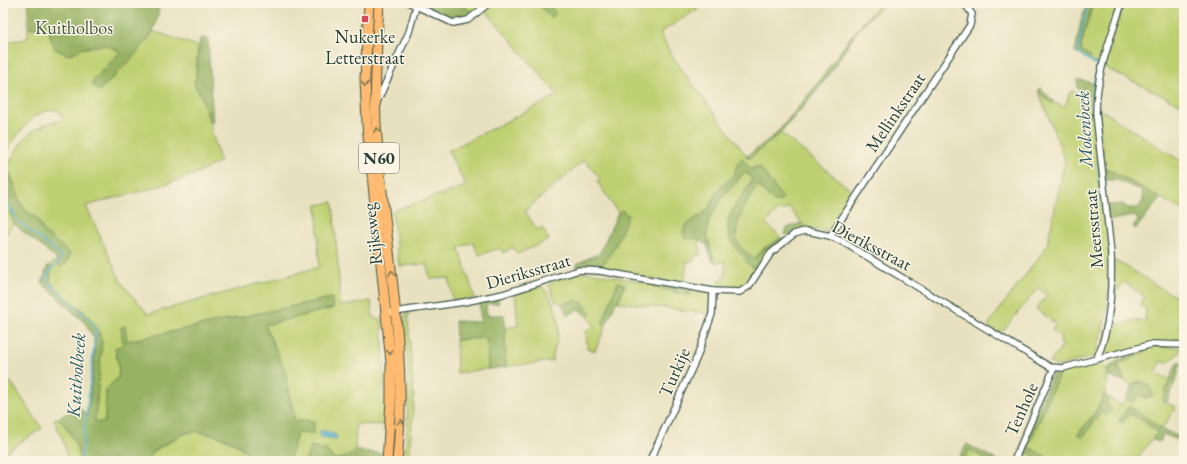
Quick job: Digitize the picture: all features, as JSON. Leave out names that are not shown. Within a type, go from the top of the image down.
[{"type":"highway","name":"Rijksweg","points":[[369,3],[365,79],[367,125],[387,313],[392,388],[387,461]]},
{"type":"highway","name":"Rijksweg","points":[[379,3],[376,52],[376,104],[381,176],[397,312],[402,393],[397,461]]},
{"type":"street","points":[[376,104],[409,32],[414,4],[451,23],[456,23],[468,20],[489,3]]},
{"type":"street","name":"Mellinkstraat","points":[[830,236],[970,25],[972,14],[964,3]]},
{"type":"street","name":"Meersstraat","points":[[1097,358],[1108,311],[1111,267],[1096,101],[1102,64],[1122,3]]},
{"type":"street","name":"Dieriksstraat","points":[[387,313],[503,294],[579,270],[600,271],[713,291],[735,292],[747,289],[771,253],[794,234],[805,231],[830,236],[1054,368]]},
{"type":"street","name":"Turkije","points":[[650,461],[697,357],[712,314],[713,291]]},
{"type":"street","points":[[1054,368],[1063,368],[1153,344],[1184,345]]},
{"type":"street","name":"Tenhole","points":[[1014,461],[1054,368]]},
{"type":"green space","name":"Kuitholbos","points":[[28,3],[159,3],[157,21],[149,37],[112,79],[98,91],[92,85],[93,81],[120,52],[107,45],[94,45],[68,55],[55,49],[50,37],[50,25],[38,24],[38,28],[28,28]]},
{"type":"green space","points":[[422,3],[458,3],[474,13],[467,18],[460,20],[447,19],[420,6]]},
{"type":"green space","points":[[458,3],[485,3],[474,13]]},
{"type":"green space","points":[[492,3],[538,3],[555,13],[547,3],[707,3],[660,33],[672,56],[748,158],[781,133],[856,194],[829,232],[805,228],[789,207],[783,211],[780,209],[766,223],[781,238],[763,249],[754,259],[743,250],[738,243],[736,237],[739,221],[746,204],[758,185],[771,199],[769,185],[764,173],[756,166],[751,169],[742,159],[738,162],[734,175],[717,191],[709,209],[685,226],[685,238],[697,239],[699,241],[701,255],[695,255],[694,261],[687,261],[684,285],[600,269],[617,243],[622,210],[618,213],[597,181],[600,178],[584,160],[525,211],[537,230],[542,227],[549,240],[517,254],[513,247],[503,253],[500,248],[479,255],[473,242],[459,248],[475,298],[453,302],[449,278],[430,279],[427,264],[399,266],[392,211],[466,186],[448,151],[558,95],[484,9]]},
{"type":"green space","points":[[547,3],[556,13],[551,18],[538,4]]},
{"type":"green space","points":[[881,3],[885,3],[866,21],[854,36],[852,35]]},
{"type":"green space","points":[[1087,3],[1093,3],[1081,45],[1081,50],[1091,57],[1089,60],[1075,52],[1081,21]]},
{"type":"green space","points":[[1093,3],[1120,3],[1099,65],[1089,60],[1091,57],[1081,50],[1081,45]]},
{"type":"green space","points":[[1124,3],[1184,3],[1184,106],[1103,67]]},
{"type":"green space","points":[[38,24],[50,25],[50,37],[72,46],[90,48],[106,46],[115,49],[120,53],[93,81],[98,91],[113,78],[153,31],[198,46],[195,87],[201,95],[220,161],[191,176],[174,182],[86,206],[121,282],[148,314],[319,267],[317,205],[333,202],[341,306],[371,301],[373,318],[382,319],[385,386],[384,425],[356,424],[355,452],[341,459],[334,459],[325,450],[311,446],[305,461],[289,461],[297,433],[305,420],[295,422],[285,371],[265,325],[333,308],[331,298],[127,341],[125,326],[123,346],[115,348],[119,370],[118,377],[106,391],[105,423],[95,422],[102,341],[91,320],[50,282],[51,268],[47,267],[57,260],[65,264],[67,263],[44,232],[37,218],[25,210],[20,202],[10,173],[3,167],[5,161],[9,162],[12,159],[19,145],[34,130],[45,124],[60,121],[62,117],[59,111],[50,110],[33,119],[25,126],[11,144],[3,160],[3,42],[26,39],[28,36],[28,28],[38,28]]},
{"type":"green space","points":[[852,35],[854,36],[829,75],[811,98],[779,134],[749,159],[747,156],[776,134],[815,87]]},
{"type":"green space","points":[[203,38],[208,40],[213,123],[211,123],[201,95],[194,82],[196,78],[200,39]]},
{"type":"green space","points":[[1077,79],[1096,84],[1094,98],[1091,98],[1078,89]]},
{"type":"green space","points":[[1041,88],[1054,102],[1052,104],[1038,90]]},
{"type":"green space","points":[[1038,90],[1047,100],[1065,107],[1069,94],[1072,91],[1092,101],[1089,105],[1095,113],[1110,259],[1107,311],[1096,356],[1058,366],[1049,363],[1063,345],[1059,342],[1062,338],[1052,330],[1056,324],[1036,309],[1047,295],[1038,288],[1003,331],[998,332],[988,325],[1047,246],[1065,160]]},
{"type":"green space","points":[[1098,108],[1184,163],[1184,211],[1104,167]]},
{"type":"green space","points":[[742,158],[751,169],[760,167],[783,199],[779,202],[774,202],[758,185],[742,213],[736,237],[739,245],[754,259],[763,249],[781,238],[784,239],[756,270],[746,262],[747,260],[731,240],[728,231],[728,222],[731,214],[752,180],[750,175],[746,173],[742,174],[738,181],[724,195],[709,219],[707,236],[714,260],[712,261],[707,245],[697,239],[685,238],[683,233],[685,226],[709,209],[717,191],[734,175],[738,162]]},
{"type":"green space","points":[[3,167],[10,173],[20,202],[25,210],[37,218],[44,232],[70,253],[67,263],[60,267],[57,264],[57,259],[14,224],[3,189]]},
{"type":"green space","points":[[1104,167],[1160,198],[1136,229],[1133,227],[1138,221],[1136,216],[1109,220],[1107,205],[1123,204],[1128,208],[1138,208],[1143,201],[1142,191],[1117,180],[1105,180]]},
{"type":"green space","points":[[746,173],[752,177],[752,180],[729,218],[730,238],[747,260],[746,262],[756,270],[749,282],[742,288],[733,290],[719,290],[721,278],[725,277],[725,261],[716,263],[714,260],[707,236],[709,219],[724,195],[738,181],[742,174]]},
{"type":"green space","points":[[3,189],[14,224],[3,237]]},
{"type":"green space","points":[[622,210],[628,215],[613,250],[605,263],[600,269],[577,268],[577,264],[595,255],[597,256],[618,213]]},
{"type":"green space","points":[[801,223],[805,228],[788,235],[785,234],[787,228]]},
{"type":"green space","points":[[1113,260],[1184,300],[1184,313],[1179,326],[1184,328],[1184,343],[1102,355],[1109,320],[1117,320],[1117,325],[1131,321],[1145,321],[1146,310],[1139,304],[1145,297],[1124,282],[1114,295],[1112,294]]},
{"type":"green space","points":[[47,267],[51,268],[50,282],[87,315],[99,331],[102,341],[95,422],[105,422],[106,390],[118,377],[119,370],[115,348],[123,345],[121,327],[125,326],[127,341],[332,298],[333,308],[265,325],[285,371],[295,422],[305,420],[314,421],[314,433],[297,433],[289,461],[255,461],[246,450],[232,441],[218,436],[192,432],[175,438],[149,455],[153,461],[79,461],[79,455],[75,443],[59,418],[78,406],[87,416],[94,362],[94,338],[85,323],[42,283]]},
{"type":"green space","points":[[588,272],[653,284],[652,286],[685,295],[690,294],[691,290],[706,293],[711,296],[710,314],[618,302],[625,284],[602,323],[606,325],[595,351],[587,348],[586,330],[594,327],[588,316],[591,313],[576,300],[562,304],[555,301],[549,285],[562,277]]},
{"type":"green space","points":[[618,282],[625,284],[618,302],[616,302],[606,325],[602,323]]},
{"type":"green space","points":[[653,284],[691,290],[690,295],[652,286]]},
{"type":"green space","points":[[540,286],[545,289],[550,297],[557,315],[558,336],[552,361],[506,367],[505,328],[518,326],[515,294]]},
{"type":"green space","points":[[498,298],[499,303],[486,304],[487,315],[504,315],[506,367],[488,369],[487,338],[456,340],[455,321],[481,322],[479,301]]},
{"type":"green space","points":[[576,300],[583,303],[591,313],[588,316],[578,309],[568,316],[562,304]]},
{"type":"green space","points":[[410,312],[408,318],[414,398],[409,461],[404,461],[408,390],[404,319],[406,313]]},
{"type":"green space","points":[[487,338],[488,369],[457,373],[456,340]]},
{"type":"green space","points":[[1155,346],[1183,348],[1167,363],[1161,361],[1156,374],[1170,379],[1162,401],[1176,407],[1162,429],[1129,406],[1119,421],[1122,423],[1130,412],[1158,432],[1135,461],[1055,461],[1028,447],[1060,372],[1059,370],[1096,361],[1107,369],[1107,387],[1104,396],[1095,412],[1078,434],[1083,437],[1101,412],[1112,409],[1106,403],[1109,398],[1121,405],[1126,399],[1133,402],[1141,381],[1132,386],[1125,381],[1118,365],[1142,353],[1147,347]]},
{"type":"green space","points":[[1147,347],[1145,352],[1118,365],[1125,381],[1109,377],[1107,369],[1126,356]]},
{"type":"green space","points":[[1177,362],[1181,363],[1177,370],[1179,371],[1167,402],[1162,401]]},
{"type":"green space","points":[[1055,369],[1060,372],[1028,447],[1055,461],[1044,461],[1021,449]]},
{"type":"green space","points":[[1141,381],[1150,385],[1153,396],[1147,398],[1138,395],[1133,402],[1126,399],[1133,385]]},
{"type":"green space","points":[[11,382],[42,428],[3,454],[3,388]]},
{"type":"green space","points":[[1104,394],[1109,398],[1106,404],[1112,409],[1107,416],[1101,412],[1083,437],[1078,435],[1099,407]]},
{"type":"green space","points":[[1129,406],[1162,429],[1184,439],[1184,443],[1163,434],[1160,442],[1153,440],[1158,432],[1130,413],[1122,423],[1119,421]]},
{"type":"green space","points":[[59,418],[75,443],[79,455],[79,461],[68,461],[65,446],[54,419]]},
{"type":"green space","points":[[193,431],[211,434],[234,443],[255,461],[153,461],[148,455],[181,435]]},
{"type":"green space","points":[[967,444],[998,461],[989,461],[969,450],[964,461],[957,461]]},
{"type":"green space","points":[[311,446],[326,450],[334,459],[341,458],[357,451],[382,453],[381,461],[305,461]]},
{"type":"green space","points":[[969,449],[989,461],[964,461]]},
{"type":"green space","points":[[1021,449],[1044,461],[1016,461]]},
{"type":"water","points":[[326,431],[336,435],[337,439],[320,437],[319,432]]},
{"type":"waterway","name":"Molenbeek","points":[[1088,3],[1078,53],[1097,65],[1092,96],[1103,216]]},
{"type":"waterway","name":"Kuitholbeek","points":[[3,195],[17,220],[61,256],[49,272],[46,280],[91,321],[96,330],[81,461]]},
{"type":"place","name":"Nukerke Letterstraat","points":[[365,19]]}]
